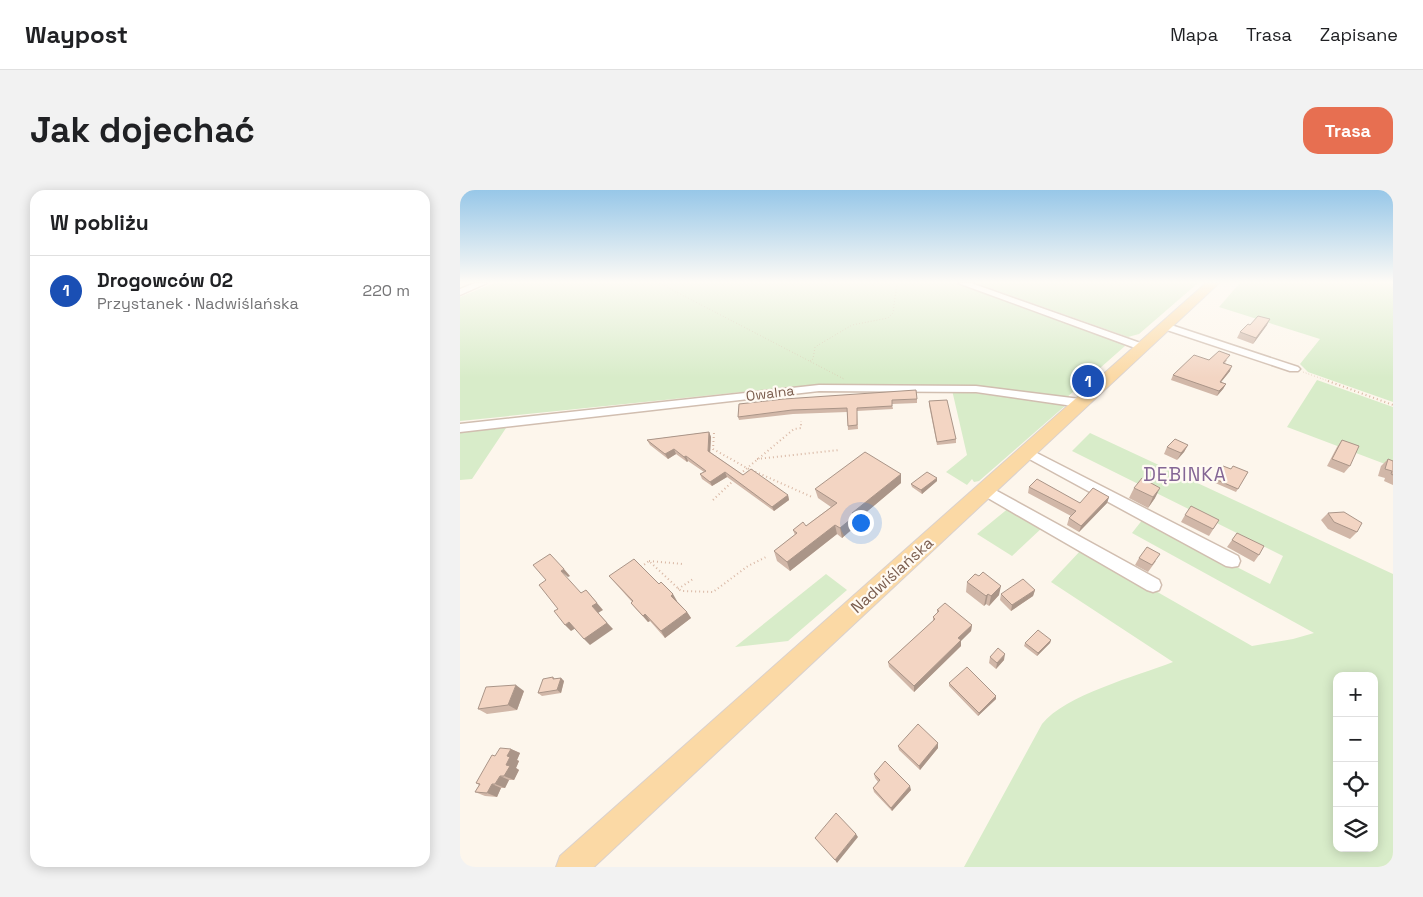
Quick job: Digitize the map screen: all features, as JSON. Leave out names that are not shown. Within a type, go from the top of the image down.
[{"type":"main road","name":"Nadwiślańska","points":[[576,865],[1178,315]]},
{"type":"street","points":[[1053,315],[1142,346]]},
{"type":"street","points":[[1166,326],[1294,369]]},
{"type":"street","name":"Owalna","points":[[461,427],[819,388],[976,388],[1080,403]]},
{"type":"street","points":[[1027,452],[1232,562]]},
{"type":"street","points":[[986,490],[1153,586]]},
{"type":"path","points":[[720,315],[862,388]]},
{"type":"path","points":[[810,361],[813,359],[815,348],[846,328],[859,323],[888,318],[891,315]]},
{"type":"path","points":[[1294,369],[1393,405]]},
{"type":"path","points":[[740,475],[794,429],[801,428],[801,421]]},
{"type":"path","points":[[714,433],[713,450],[747,468],[812,497]]},
{"type":"path","points":[[757,459],[839,450]]},
{"type":"path","points":[[713,500],[733,481]]},
{"type":"path","points":[[649,561],[680,591],[713,592],[748,566],[766,557]]},
{"type":"path","points":[[641,567],[649,561],[683,564]]},
{"type":"path","points":[[678,589],[693,579]]},
{"type":"green space","points":[[460,315],[1044,315],[1120,342],[1125,346],[1065,399],[966,385],[829,386],[782,388],[460,421]]},
{"type":"green space","points":[[1065,315],[1161,315],[1139,334],[1128,337]]},
{"type":"green space","points":[[1243,315],[1393,315],[1393,402],[1308,372],[1300,364],[1320,339]]},
{"type":"green space","points":[[1317,380],[1393,407],[1393,467],[1287,427]]},
{"type":"green space","points":[[952,390],[1066,405],[979,481],[974,482],[972,479],[967,485],[946,472],[967,455]]},
{"type":"green space","points":[[508,425],[472,479],[460,480],[460,429]]},
{"type":"green space","points":[[1090,433],[1393,574],[1393,867],[964,867],[1042,724],[1067,704],[1084,695],[1173,662],[1051,582],[1082,549],[1252,646],[1293,639],[1314,633],[1132,533],[1143,519],[1270,584],[1283,556],[1072,451]]},
{"type":"green space","points":[[1010,507],[1044,526],[1012,556],[977,534]]},
{"type":"green space","points":[[826,574],[847,590],[788,641],[735,647]]},
{"type":"building","points":[[1258,316],[1270,319],[1256,338],[1240,332],[1248,324],[1250,325]]},
{"type":"building","points":[[1219,351],[1230,355],[1223,363],[1232,366],[1220,382],[1226,384],[1219,391],[1173,375],[1194,355],[1209,360]]},
{"type":"building","points":[[916,390],[917,399],[892,400],[892,406],[857,408],[857,425],[848,426],[847,408],[792,410],[738,417],[739,404]]},
{"type":"building","points":[[947,400],[956,439],[937,442],[929,401]]},
{"type":"building","points":[[709,432],[708,451],[743,475],[751,469],[788,495],[772,507],[725,472],[710,482],[700,474],[706,471],[686,456],[684,457],[674,449],[665,454],[647,440]]},
{"type":"building","points":[[1175,439],[1188,445],[1181,453],[1167,447]]},
{"type":"building","points":[[1342,440],[1359,446],[1350,466],[1332,459]]},
{"type":"building","points":[[865,452],[901,474],[852,513],[856,515],[840,528],[835,525],[787,562],[774,551],[797,533],[793,530],[803,522],[806,526],[837,503],[815,489]]},
{"type":"building","points":[[1388,459],[1393,461],[1393,475],[1391,474],[1392,471],[1385,469]]},
{"type":"building","points":[[1223,466],[1231,469],[1233,466],[1248,472],[1238,489],[1215,479]]},
{"type":"building","points":[[927,472],[937,478],[921,490],[911,484]]},
{"type":"building","points":[[1142,478],[1160,488],[1153,497],[1134,488]]},
{"type":"building","points":[[1037,479],[1080,503],[1093,488],[1109,497],[1081,526],[1069,518],[1076,511],[1029,487]]},
{"type":"building","points":[[1191,506],[1219,520],[1213,529],[1185,515]]},
{"type":"building","points":[[1344,512],[1362,523],[1357,532],[1334,522],[1328,513]]},
{"type":"building","points":[[1237,533],[1264,546],[1259,555],[1232,540]]},
{"type":"building","points":[[1147,547],[1160,554],[1152,565],[1139,558]]},
{"type":"building","points":[[550,554],[564,569],[561,571],[581,593],[586,590],[597,603],[592,606],[607,623],[584,639],[569,622],[565,625],[554,611],[558,609],[539,585],[546,580],[533,565]]},
{"type":"building","points":[[634,559],[659,584],[661,582],[673,594],[671,596],[687,612],[661,631],[645,614],[643,616],[631,603],[633,601],[609,576]]},
{"type":"building","points":[[983,572],[1001,586],[991,596],[988,594],[986,596],[967,582],[975,574],[979,576]]},
{"type":"building","points":[[1023,579],[1035,590],[1012,605],[1001,594]]},
{"type":"building","points":[[945,603],[972,625],[958,638],[961,640],[914,686],[888,662],[935,619],[933,617],[939,611],[937,610]]},
{"type":"building","points":[[1038,630],[1051,640],[1038,653],[1025,643]]},
{"type":"building","points":[[998,648],[1005,654],[997,663],[990,657]]},
{"type":"building","points":[[967,667],[996,696],[979,713],[949,683]]},
{"type":"building","points":[[553,677],[553,679],[561,678],[557,690],[538,693],[543,679]]},
{"type":"building","points":[[516,685],[508,705],[478,709],[486,687]]},
{"type":"building","points":[[918,724],[938,743],[919,766],[898,746]]},
{"type":"building","points":[[500,748],[511,749],[507,756],[510,757],[506,765],[510,766],[504,776],[500,776],[495,784],[492,784],[487,793],[475,792],[480,784],[476,783],[492,755],[495,756]]},
{"type":"building","points":[[885,761],[910,786],[891,808],[873,788],[880,780],[874,774]]},
{"type":"building","points":[[836,813],[856,834],[835,860],[815,838]]},
{"type":"place","name":"Drogowców 02","points":[[1088,381]]},
{"type":"district","name":"DĘBINKA","points":[[1185,474]]}]
